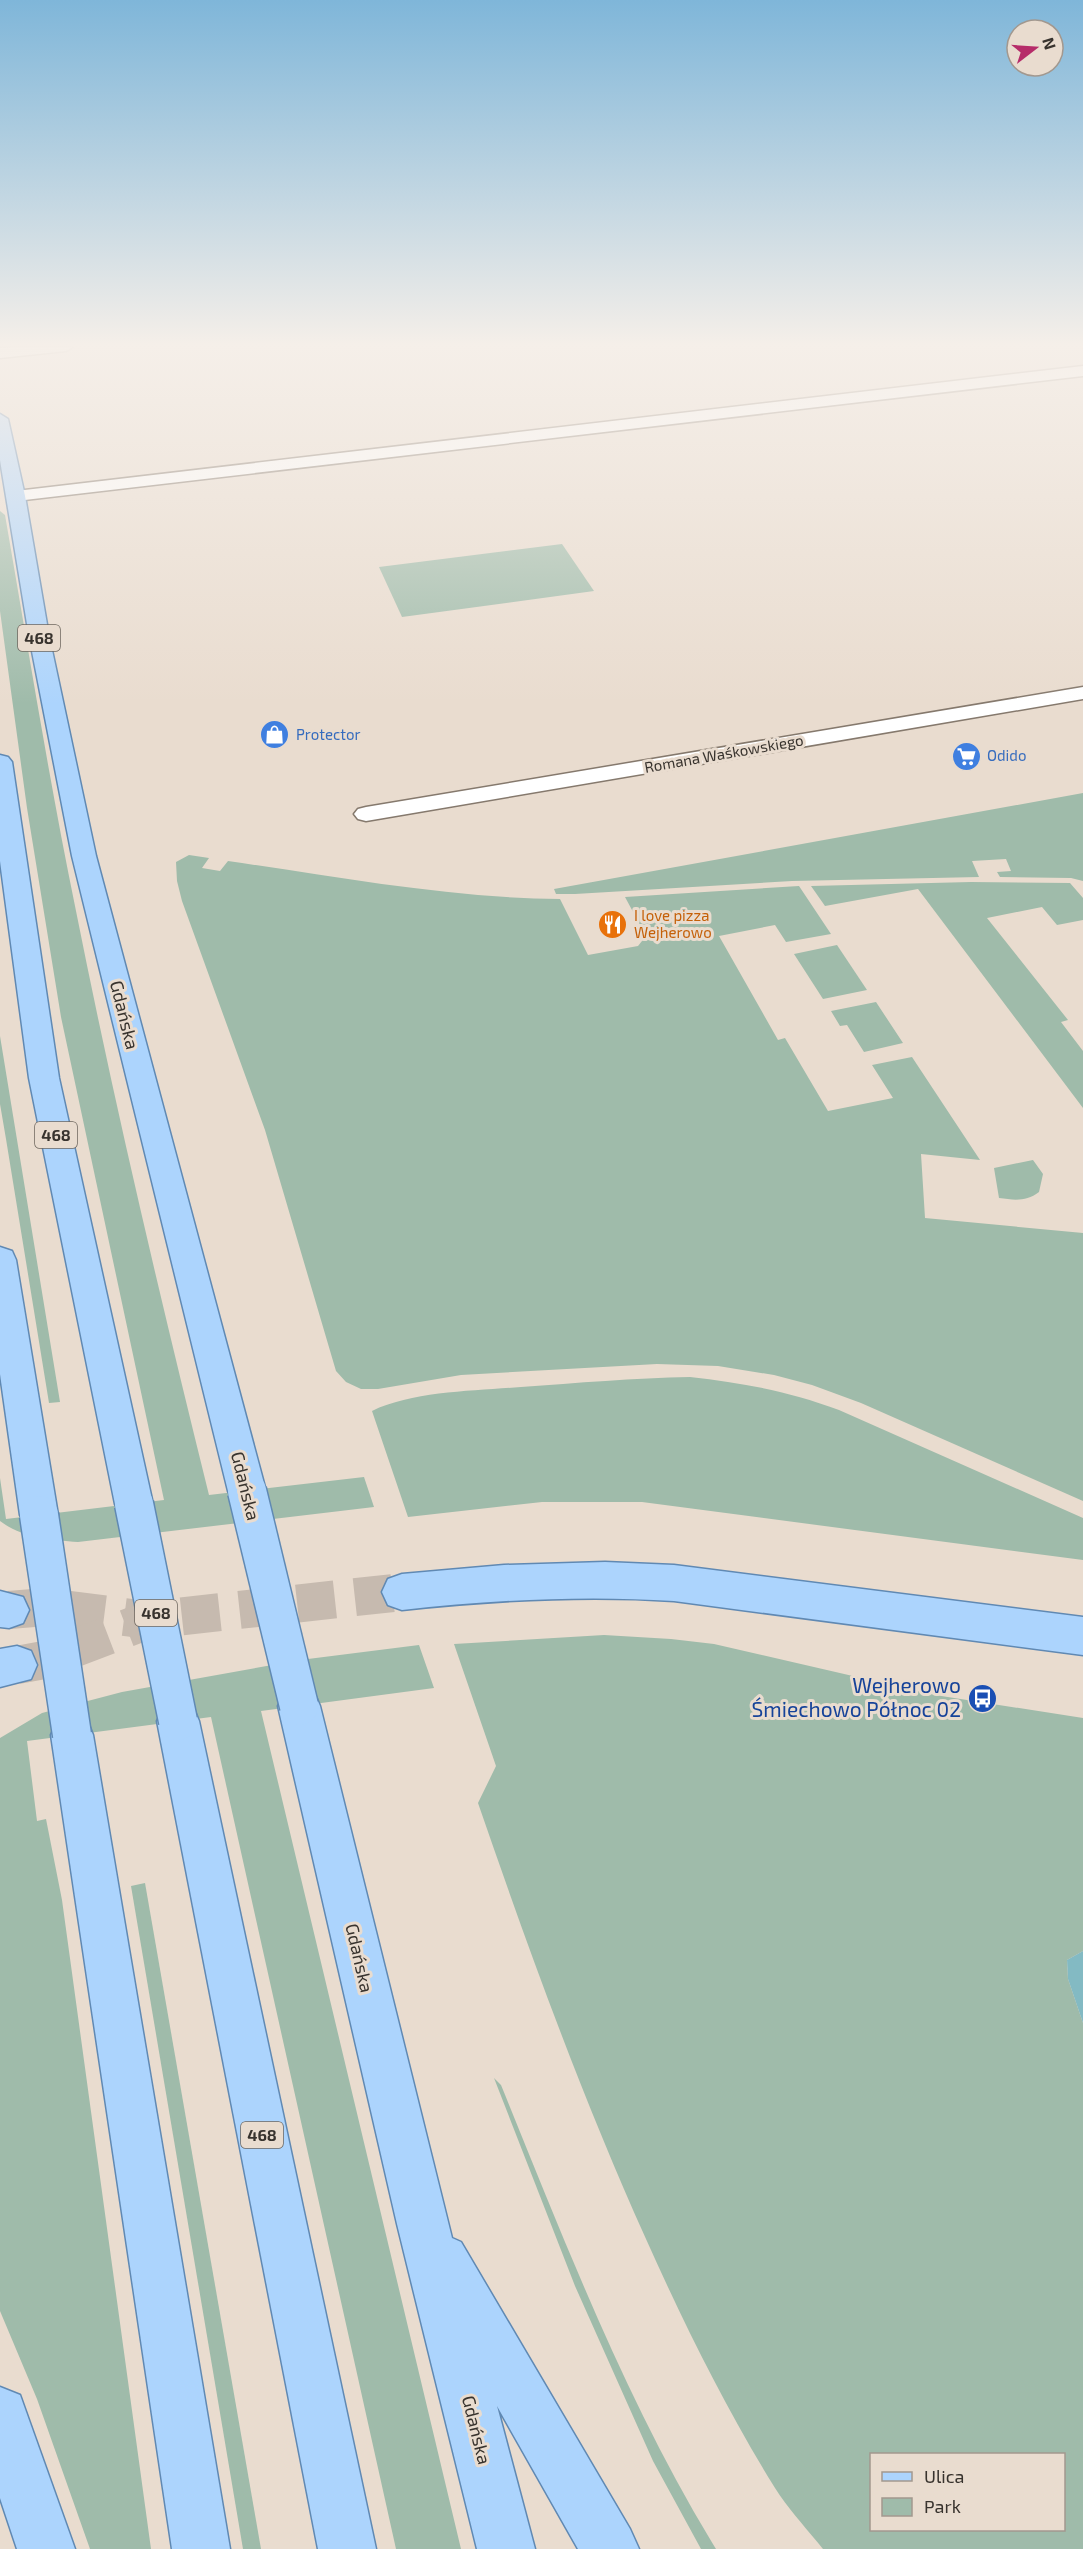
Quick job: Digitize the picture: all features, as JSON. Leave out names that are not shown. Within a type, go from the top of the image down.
[{"type":"main road","name":"Gdańska","points":[[6,466],[9,491],[84,856],[246,1491],[423,2224],[506,2549]]},
{"type":"main road","name":"468","points":[[0,762],[44,1078],[134,1504],[347,2549]]},
{"type":"main road","points":[[0,1260],[72,1735],[201,2549]]},
{"type":"main road","points":[[402,1592],[493,1582],[616,1578],[674,1583],[1083,1636]]},
{"type":"main road","points":[[423,2224],[610,2549]]},
{"type":"main road","points":[[0,2415],[46,2549]]},
{"type":"street","points":[[9,491],[233,466]]},
{"type":"street","name":"Romana Waśkowskiego","points":[[366,814],[1083,693]]},
{"type":"green space","points":[[0,511],[5,515],[57,812],[106,1058],[209,1495],[364,1477],[374,1507],[78,1542],[27,1535],[0,1521],[0,1478],[6,1519],[164,1500],[61,1017],[27,808],[0,611]]},
{"type":"green space","points":[[562,544],[594,591],[402,617],[379,567]]},
{"type":"green space","points":[[1083,793],[1083,881],[1071,878],[1000,877],[997,872],[1011,871],[1006,859],[972,861],[979,877],[792,881],[575,894],[556,894],[554,889]]},
{"type":"green space","points":[[189,855],[209,858],[202,868],[220,871],[228,861],[435,891],[560,899],[588,955],[638,946],[646,936],[625,897],[799,886],[831,934],[786,942],[775,925],[719,936],[778,1040],[785,1038],[828,1111],[893,1098],[872,1065],[912,1057],[980,1160],[921,1154],[925,1218],[1083,1233],[1083,1501],[861,1403],[812,1385],[774,1375],[718,1366],[657,1364],[461,1375],[378,1389],[361,1389],[346,1382],[336,1371],[265,1130],[182,901],[177,881],[176,862]]},
{"type":"green space","points":[[971,882],[1070,883],[1083,898],[1083,920],[1057,925],[1042,907],[987,918],[1068,1020],[1061,1022],[1083,1051],[1083,1108],[918,889],[825,906],[811,886]]},
{"type":"green space","points":[[837,945],[867,990],[823,999],[794,954]]},
{"type":"green space","points":[[876,1002],[903,1043],[864,1052],[847,1025],[840,1026],[831,1011]]},
{"type":"green space","points":[[0,1036],[60,1402],[49,1403],[0,1104]]},
{"type":"green space","points":[[1033,1160],[1043,1174],[1039,1192],[1025,1199],[999,1198],[994,1168]]},
{"type":"green space","points":[[690,1377],[765,1389],[839,1410],[1083,1518],[1083,1560],[642,1502],[542,1502],[408,1517],[372,1411],[407,1399],[445,1393]]},
{"type":"green space","points":[[604,1635],[714,1644],[935,1695],[1083,1718],[1083,1951],[1067,1960],[1068,1979],[1083,2023],[1083,2549],[823,2549],[780,2496],[706,2366],[675,2303],[622,2186],[557,2023],[478,1803],[496,1766],[454,1644]]},
{"type":"green space","points":[[419,1645],[434,1688],[261,1711],[461,2549],[396,2549],[211,1717],[27,1741],[37,1821],[46,1819],[62,1900],[151,2549],[90,2549],[37,2399],[0,2311],[0,1738],[42,1713],[122,1692],[300,1660]]},
{"type":"green space","points":[[145,1883],[261,2549],[243,2549],[131,1886]]},
{"type":"green space","points":[[494,2078],[501,2085],[599,2322],[626,2380],[684,2494],[716,2549],[701,2549],[653,2461],[575,2286]]},
{"type":"water","points":[[1083,1951],[1083,2023],[1068,1979],[1067,1960]]},
{"type":"tunnel","points":[[9,1610],[46,1607],[148,1620],[402,1592]]},
{"type":"tunnel","points":[[17,1665],[44,1660],[143,1622]]},
{"type":"place","name":"Protector","points":[[275,735]]},
{"type":"place","name":"Odido","points":[[966,756]]},
{"type":"place","name":"I love pizza Wejherowo","points":[[613,925]]},
{"type":"place","name":"Wejherowo Śmiechowo Północ 02","points":[[982,1698]]}]
